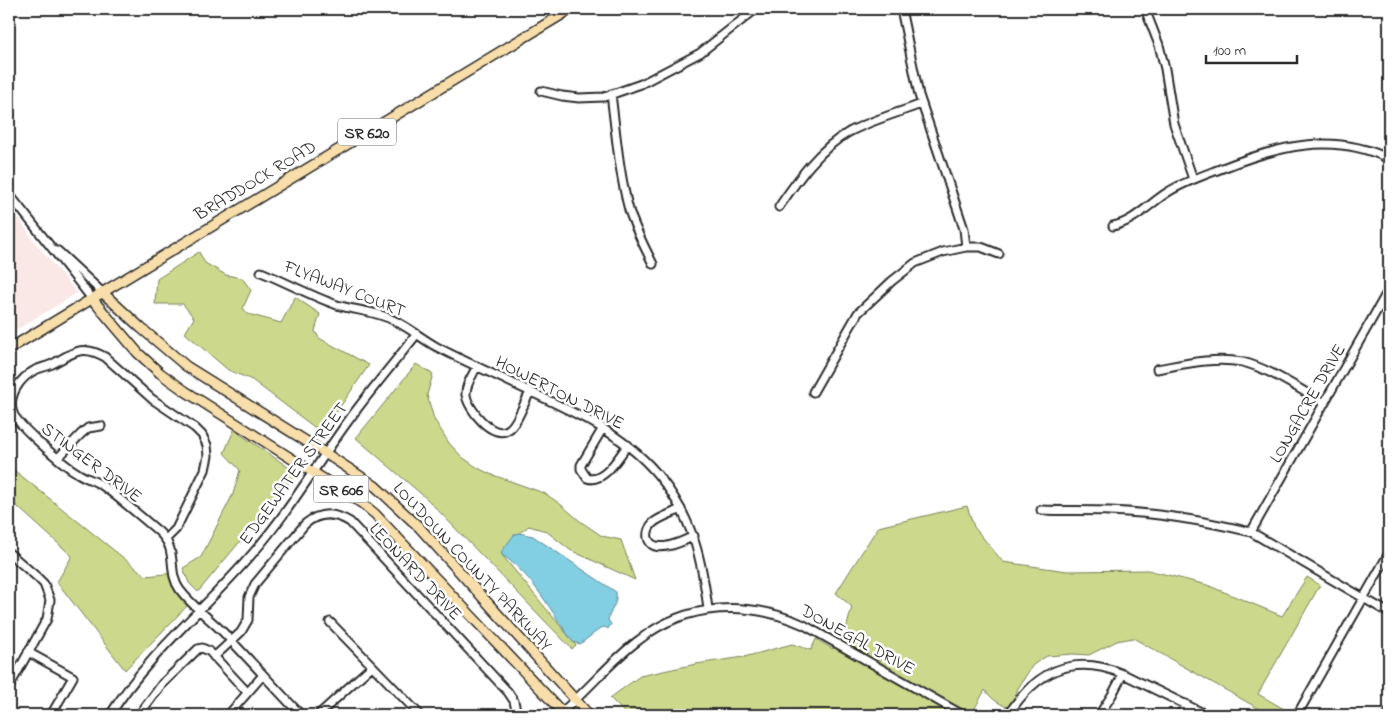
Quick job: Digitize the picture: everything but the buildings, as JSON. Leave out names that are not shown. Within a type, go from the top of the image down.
[{"type":"main road","name":"BRADDOCK ROAD","points":[[9,349],[571,9]]},
{"type":"main road","name":"LOUDOUN COUNTY PARKWAY","points":[[103,293],[186,366],[326,453],[375,486],[413,522],[589,715]]},
{"type":"main road","name":"LOUDOUN COUNTY PARKWAY","points":[[92,300],[126,340],[160,373],[185,391],[363,504],[375,514],[562,714]]},
{"type":"street","points":[[541,91],[579,98],[604,97],[641,84],[700,52],[756,9]]},
{"type":"street","points":[[901,9],[905,36],[922,104],[964,229],[966,247]]},
{"type":"street","points":[[1145,9],[1159,45],[1165,68],[1174,124],[1193,179]]},
{"type":"street","points":[[612,94],[619,154],[629,210],[636,230],[653,264]]},
{"type":"street","points":[[779,207],[805,170],[828,148],[849,132],[922,104]]},
{"type":"street","points":[[1113,226],[1128,221],[1161,196],[1193,179],[1246,158],[1280,148],[1312,144],[1346,145],[1389,159]]},
{"type":"street","points":[[9,194],[92,300]]},
{"type":"street","points":[[42,237],[103,293]]},
{"type":"street","points":[[813,392],[858,313],[892,281],[915,263],[943,252],[966,247],[981,247],[999,254]]},
{"type":"street","name":"FLYAWAY COURT","points":[[261,272],[337,305],[375,313],[388,318],[417,334]]},
{"type":"street","name":"LONGACRE DRIVE","points":[[1251,532],[1389,289]]},
{"type":"street","name":"HOWERTON DRIVE","points":[[417,334],[436,346],[602,428],[628,445],[652,467],[681,509],[694,536],[704,571],[708,609]]},
{"type":"street","name":"EDGEWATER STREET","points":[[110,715],[141,673],[268,535],[293,503],[347,422],[417,334]]},
{"type":"street","name":"STINGER DRIVE","points":[[83,350],[98,353],[152,398],[202,435],[207,446],[208,456],[205,470],[176,530],[166,538],[102,486],[75,472],[25,431],[13,414],[11,404],[17,386],[26,376],[72,352],[83,350]]},
{"type":"street","points":[[1157,369],[1201,361],[1227,360],[1241,362],[1266,371],[1325,403]]},
{"type":"street","points":[[477,366],[467,386],[466,396],[473,410],[493,431],[504,432],[512,426],[530,392]]},
{"type":"street","points":[[58,458],[88,428],[100,426]]},
{"type":"street","points":[[602,428],[581,466],[587,478],[596,479],[604,476],[628,445]]},
{"type":"street","points":[[681,509],[654,522],[648,531],[648,538],[653,544],[664,547],[694,536]]},
{"type":"street","points":[[1041,510],[1111,511],[1148,514],[1227,526],[1251,532],[1389,613]]},
{"type":"street","name":"LEONARD DRIVE","points":[[214,657],[245,626],[249,613],[249,597],[255,584],[305,524],[323,515],[337,515],[350,522],[508,692],[514,701],[517,715]]},
{"type":"street","points":[[166,538],[170,546],[175,580],[178,587],[232,641],[300,715]]},
{"type":"street","points":[[9,553],[44,584],[50,600],[46,619],[9,687]]},
{"type":"street","points":[[1297,715],[1389,553]]},
{"type":"street","name":"DONEGAL DRIVE","points":[[562,714],[626,651],[651,631],[679,617],[708,609],[731,608],[754,609],[788,617],[963,715]]},
{"type":"street","points":[[330,622],[420,715]]},
{"type":"street","points":[[139,715],[162,684],[198,649],[206,649],[247,692]]},
{"type":"street","points":[[28,652],[73,677],[52,715]]},
{"type":"street","points":[[1008,715],[1026,690],[1040,679],[1072,666],[1088,665],[1111,669],[1123,674],[1207,715]]},
{"type":"street","points":[[318,715],[372,666]]},
{"type":"street","points":[[1099,715],[1123,674]]},
{"type":"street","points":[[228,715],[263,675]]},
{"type":"street","points":[[1180,715],[1186,704]]},
{"type":"shaded area","points":[[9,203],[34,241],[77,293],[9,334]]},
{"type":"green space","points":[[199,252],[205,263],[226,275],[242,278],[251,290],[243,308],[248,314],[281,323],[295,297],[320,314],[315,331],[319,338],[369,365],[322,433],[252,380],[228,370],[185,333],[194,318],[183,304],[155,304],[157,279]]},
{"type":"green space","points":[[416,364],[433,374],[427,395],[434,419],[449,443],[462,457],[490,474],[544,493],[602,536],[621,540],[635,580],[570,550],[546,531],[529,526],[519,533],[502,555],[576,645],[572,649],[427,499],[356,438]]},
{"type":"green space","points":[[234,430],[297,473],[198,592],[189,583],[183,568],[201,557],[233,494],[240,470],[224,453]]},
{"type":"green space","points":[[9,466],[146,576],[174,573],[191,602],[125,670],[57,582],[72,556],[9,499]]},
{"type":"green space","points":[[967,506],[974,527],[1003,562],[1067,571],[1148,570],[1207,585],[1282,616],[1307,577],[1320,585],[1258,694],[1291,713],[1289,715],[1270,715],[1133,638],[1117,641],[1089,655],[1047,656],[1032,666],[1017,690],[1012,709],[997,702],[985,690],[971,715],[627,715],[610,698],[640,676],[696,664],[744,657],[792,644],[811,650],[816,639],[833,649],[846,629],[852,607],[836,593],[878,527]]},
{"type":"water","points":[[519,533],[533,536],[616,592],[616,600],[608,620],[611,624],[608,629],[605,627],[601,628],[580,644],[573,642],[533,584],[524,573],[502,555],[501,552],[514,535]]}]
